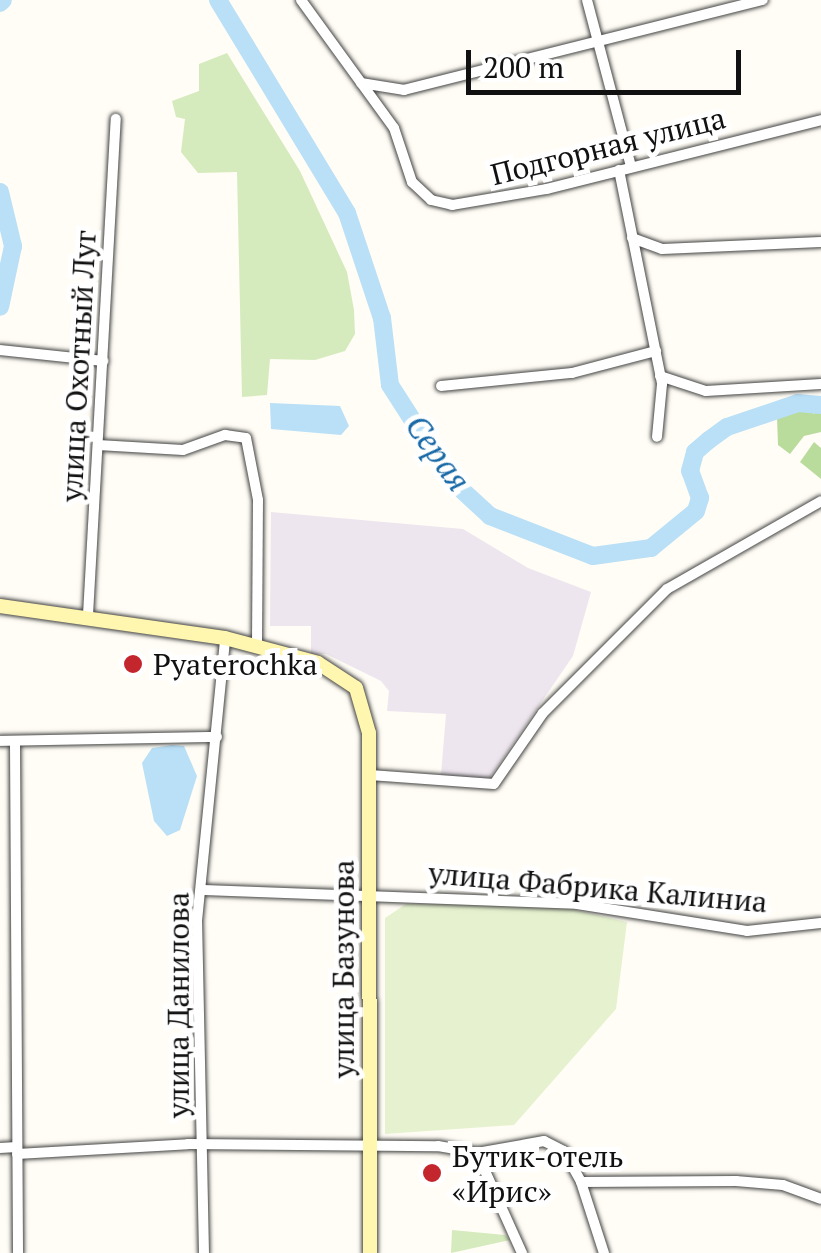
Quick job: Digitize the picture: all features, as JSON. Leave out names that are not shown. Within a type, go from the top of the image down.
[{"type":"street","points":[[301,0],[361,83],[404,90],[763,0]]},
{"type":"street","points":[[587,0],[631,167]]},
{"type":"street","name":"Подгорная улица","points":[[361,83],[394,128],[412,182],[431,200],[452,205],[618,170],[821,120]]},
{"type":"street","name":"улица Охотный Луг","points":[[88,616],[116,119]]},
{"type":"street","points":[[618,170],[660,376],[664,410],[658,437]]},
{"type":"street","points":[[632,238],[662,249],[821,242]]},
{"type":"street","points":[[0,350],[103,361]]},
{"type":"street","points":[[441,386],[572,373],[656,351]]},
{"type":"street","points":[[660,376],[706,391],[821,384]]},
{"type":"street","points":[[0,606],[88,616],[257,646],[258,500],[246,438],[225,435],[183,450],[98,445]]},
{"type":"street","points":[[370,776],[494,784],[543,713],[667,589],[821,502]]},
{"type":"street","name":"улица Данилова","points":[[204,1253],[202,890],[224,638]]},
{"type":"street","name":"улица Базунова","points":[[257,646],[318,663],[356,688],[370,733],[370,1253]]},
{"type":"street","points":[[0,741],[15,744],[217,737]]},
{"type":"street","points":[[15,744],[18,1253]]},
{"type":"street","name":"улица Фабрика Калиниа","points":[[202,890],[577,904],[747,931],[821,923]]},
{"type":"street","points":[[0,1148],[371,1145],[477,1153],[544,1140],[564,1151],[581,1182],[604,1253]]},
{"type":"street","points":[[477,1153],[522,1253]]},
{"type":"street","points":[[581,1182],[736,1181],[783,1185],[821,1199]]},
{"type":"shaded area","points":[[271,512],[463,529],[528,568],[591,592],[573,656],[488,780],[441,775],[446,714],[387,711],[389,691],[381,681],[326,654],[311,654],[311,626],[270,626]]},
{"type":"green space","points":[[227,53],[300,171],[347,272],[354,310],[355,334],[345,351],[315,360],[270,359],[267,395],[242,397],[237,172],[198,173],[181,152],[185,119],[176,117],[172,101],[199,91],[199,64]]},
{"type":"green space","points":[[805,402],[814,414],[821,402],[821,432],[804,436],[790,454],[778,445],[777,417],[789,403]]},
{"type":"green space","points":[[814,442],[821,448],[821,479],[800,462]]},
{"type":"green space","points":[[406,904],[562,907],[627,922],[616,1009],[514,1125],[385,1134],[385,918]]},
{"type":"green space","points":[[452,1230],[505,1235],[510,1240],[451,1253]]},
{"type":"water","points":[[270,403],[340,406],[349,426],[341,435],[271,429]]},
{"type":"water","points":[[184,746],[197,776],[180,830],[167,836],[154,821],[142,763],[152,748]]},
{"type":"waterway","name":"Серая","points":[[0,3],[3,0]]},
{"type":"waterway","name":"Серая","points":[[218,0],[347,213],[382,318],[390,385],[451,480],[490,516],[593,556],[651,548],[696,511],[700,498],[690,471],[695,452],[709,440],[727,427],[798,403],[821,405]]},
{"type":"waterway","name":"Серая","points":[[0,192],[13,246],[0,307]]},
{"type":"place","name":"Pyaterochka","points":[[133,664]]},
{"type":"place","name":"Бутик-отель «Ирис»","points":[[432,1173]]}]
